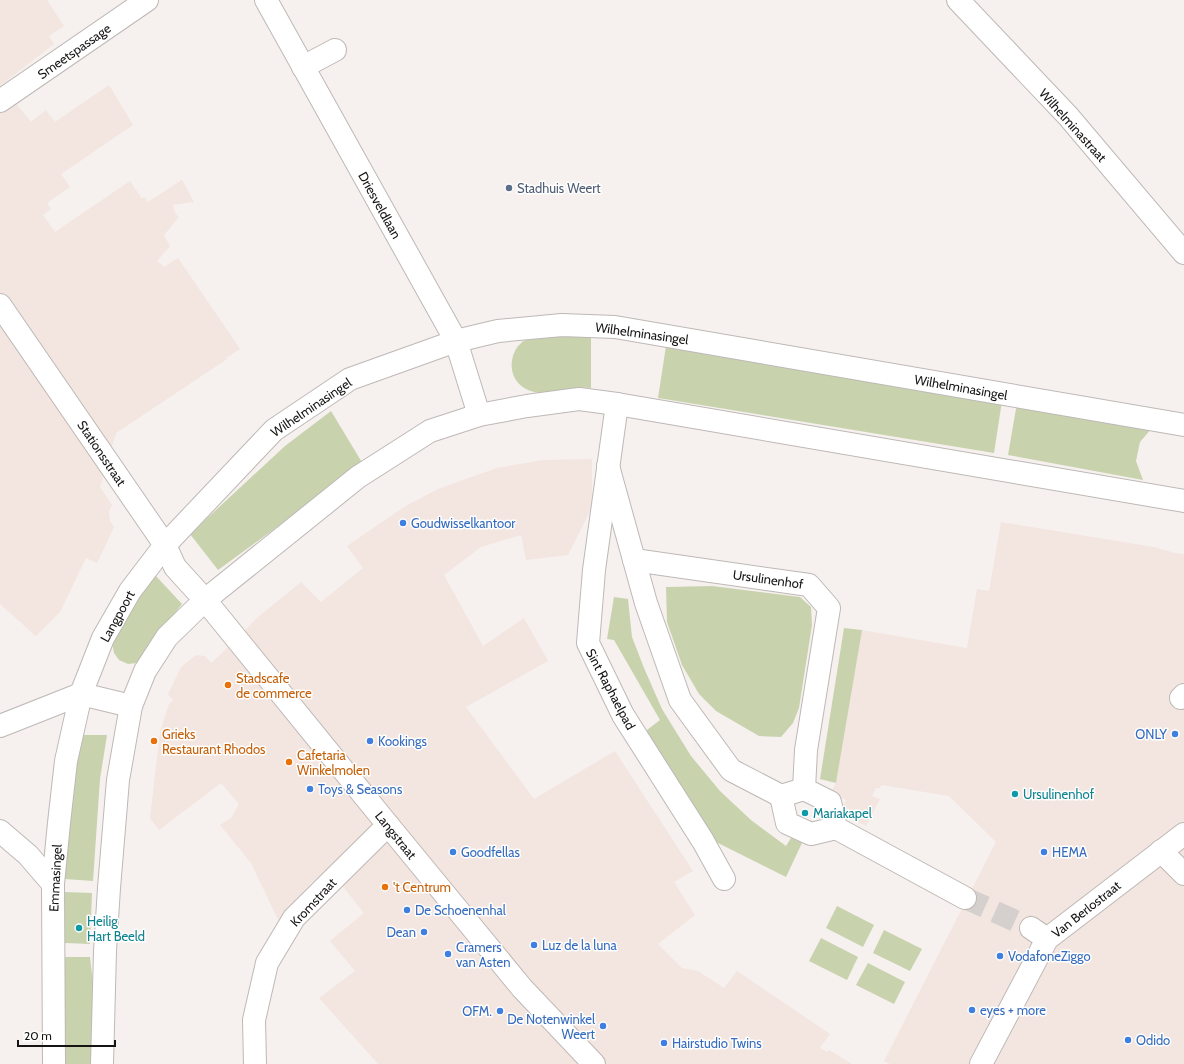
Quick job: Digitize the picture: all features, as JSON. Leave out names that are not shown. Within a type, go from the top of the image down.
[{"type":"street","name":"Smeetspassage","points":[[0,101],[147,0]]},
{"type":"street","name":"Driesveldlaan","points":[[266,0],[456,341],[479,415]]},
{"type":"street","name":"Wilhelminastraat","points":[[958,0],[1068,116],[1184,253]]},
{"type":"street","points":[[303,67],[335,50]]},
{"type":"street","name":"Stationsstraat","points":[[0,305],[165,545],[175,567],[205,600]]},
{"type":"street","name":"Wilhelminasingel","points":[[165,545],[274,430],[350,379],[456,341],[498,331],[562,325],[615,327],[1184,425]]},
{"type":"street","points":[[102,1064],[105,951],[110,866],[118,780],[132,706],[145,672],[166,637],[205,600],[358,477],[430,431],[479,415],[527,406],[579,399],[617,404],[1184,501]]},
{"type":"street","name":"Sint Raphaelpad","points":[[617,404],[594,570],[588,644],[623,715],[703,841],[724,879]]},
{"type":"street","points":[[608,466],[646,603],[680,700],[731,770],[781,796],[804,790],[830,802],[836,828]]},
{"type":"street","name":"Langpoort","points":[[81,694],[103,638],[130,591],[165,545]]},
{"type":"street","name":"Ursulinenhof","points":[[634,560],[809,585],[829,608],[806,750],[804,790]]},
{"type":"street","name":"Langstraat","points":[[205,600],[522,988],[594,1064]]},
{"type":"street","points":[[0,726],[81,694],[132,706]]},
{"type":"street","name":"Emmasingel","points":[[54,1064],[53,884],[66,761],[81,694]]},
{"type":"street","points":[[781,796],[787,823],[811,834],[836,828],[965,898]]},
{"type":"street","name":"Kromstraat","points":[[254,1064],[254,1020],[267,963],[294,918],[388,825]]},
{"type":"street","points":[[0,831],[28,855],[53,884]]},
{"type":"street","name":"Van Berlostraat","points":[[981,1064],[1039,934],[1184,834]]},
{"type":"street","points":[[1161,851],[1184,874]]},
{"type":"shaded area","points":[[0,0],[47,0],[64,26],[49,36],[54,44],[1,85],[31,122],[46,110],[55,122],[109,85],[133,125],[61,174],[70,187],[47,203],[51,209],[43,215],[55,232],[130,181],[142,199],[144,197],[148,202],[182,180],[194,202],[173,205],[175,213],[179,217],[164,235],[170,246],[157,261],[164,267],[178,258],[240,349],[116,433],[100,487],[112,505],[109,511],[110,521],[114,527],[97,563],[86,558],[60,612],[36,636],[0,604]]},
{"type":"shaded area","points":[[592,459],[592,507],[568,555],[526,560],[521,535],[481,547],[444,575],[483,646],[524,618],[548,661],[466,707],[534,799],[615,751],[693,871],[674,882],[695,915],[658,944],[682,968],[698,971],[724,988],[737,971],[830,1034],[820,1048],[827,1052],[829,1050],[852,1064],[378,1064],[319,998],[355,971],[330,941],[364,913],[329,869],[311,883],[279,922],[251,863],[220,825],[231,818],[239,804],[221,783],[159,830],[150,818],[160,732],[169,704],[173,700],[168,694],[181,667],[196,655],[205,656],[211,663],[258,617],[301,582],[321,602],[363,568],[347,546],[404,507],[438,489],[497,468],[543,460]]},
{"type":"shaded area","name":"Ursulinenhof","points":[[1001,522],[1154,547],[1184,554],[1184,1064],[890,1064],[884,1061],[996,842],[949,796],[881,785],[880,788],[876,788],[872,796],[880,799],[866,826],[840,813],[846,800],[831,792],[836,783],[861,630],[967,648],[977,589],[989,591]]},
{"type":"green space","points":[[567,334],[591,337],[591,388],[540,393],[528,390],[517,382],[512,371],[512,358],[518,346],[522,342],[531,338]]},
{"type":"green space","points":[[666,346],[1002,401],[994,453],[658,398]]},
{"type":"green space","points":[[1017,403],[1152,428],[1140,442],[1136,461],[1143,480],[1008,455]]},
{"type":"green space","points":[[331,411],[363,464],[218,570],[190,534],[285,446]]},
{"type":"green space","points":[[155,575],[182,604],[163,628],[144,658],[137,663],[128,664],[119,660],[114,653],[112,642],[135,601]]},
{"type":"green space","points":[[712,586],[800,597],[811,607],[812,625],[799,708],[793,723],[781,737],[759,736],[716,711],[699,694],[682,665],[667,622],[666,587]]},
{"type":"green space","points":[[614,597],[628,599],[632,637],[644,668],[662,709],[691,756],[720,791],[751,820],[786,846],[791,838],[802,843],[786,877],[708,838],[643,733],[660,720],[614,640],[607,639]]},
{"type":"green space","points":[[844,628],[862,630],[836,783],[820,779]]},
{"type":"green space","points":[[78,735],[107,735],[100,779],[93,881],[65,879],[66,844]]},
{"type":"green space","points":[[65,892],[92,893],[90,944],[65,943]]},
{"type":"green space","points":[[837,906],[874,925],[863,947],[826,928]]},
{"type":"green space","points":[[884,930],[922,949],[910,971],[873,953]]},
{"type":"green space","points":[[821,938],[858,957],[847,980],[809,961]]},
{"type":"green space","points":[[65,957],[90,957],[95,1003],[93,1064],[64,1064]]},
{"type":"green space","points":[[868,963],[905,982],[894,1004],[856,985]]},
{"type":"tunnel","points":[[965,898],[1031,928]]},
{"type":"place","name":"Stadhuis Weert","points":[[509,188]]},
{"type":"place","name":"Goudwisselkantoor","points":[[403,523]]},
{"type":"place","name":"Stadscafe de commerce","points":[[228,685]]},
{"type":"place","name":"ONLY","points":[[1175,734]]},
{"type":"place","name":"Grieks Restaurant Rhodos","points":[[154,741]]},
{"type":"place","name":"Kookings","points":[[370,741]]},
{"type":"place","name":"Cafetaria Winkelmolen","points":[[289,762]]},
{"type":"place","name":"Toys & Seasons","points":[[310,789]]},
{"type":"place","name":"Ursulinenhof","points":[[1015,794]]},
{"type":"place","name":"Mariakapel","points":[[805,813]]},
{"type":"place","name":"Goodfellas","points":[[453,852]]},
{"type":"place","name":"HEMA","points":[[1044,852]]},
{"type":"place","name":"'t Centrum","points":[[385,887]]},
{"type":"place","name":"De Schoenenhal","points":[[407,910]]},
{"type":"place","name":"Heilig Hart Beeld","points":[[79,928]]},
{"type":"place","name":"Dean","points":[[424,932]]},
{"type":"place","name":"Luz de la luna","points":[[534,945]]},
{"type":"place","name":"Cramers van Asten","points":[[448,954]]},
{"type":"place","name":"VodafoneZiggo","points":[[1000,956]]},
{"type":"place","name":"eyes + more","points":[[972,1010]]},
{"type":"place","name":"OFM.","points":[[500,1011]]},
{"type":"place","name":"De Notenwinkel Weert","points":[[603,1026]]},
{"type":"place","name":"Odido","points":[[1128,1040]]},
{"type":"place","name":"Hairstudio Twins","points":[[664,1043]]}]
